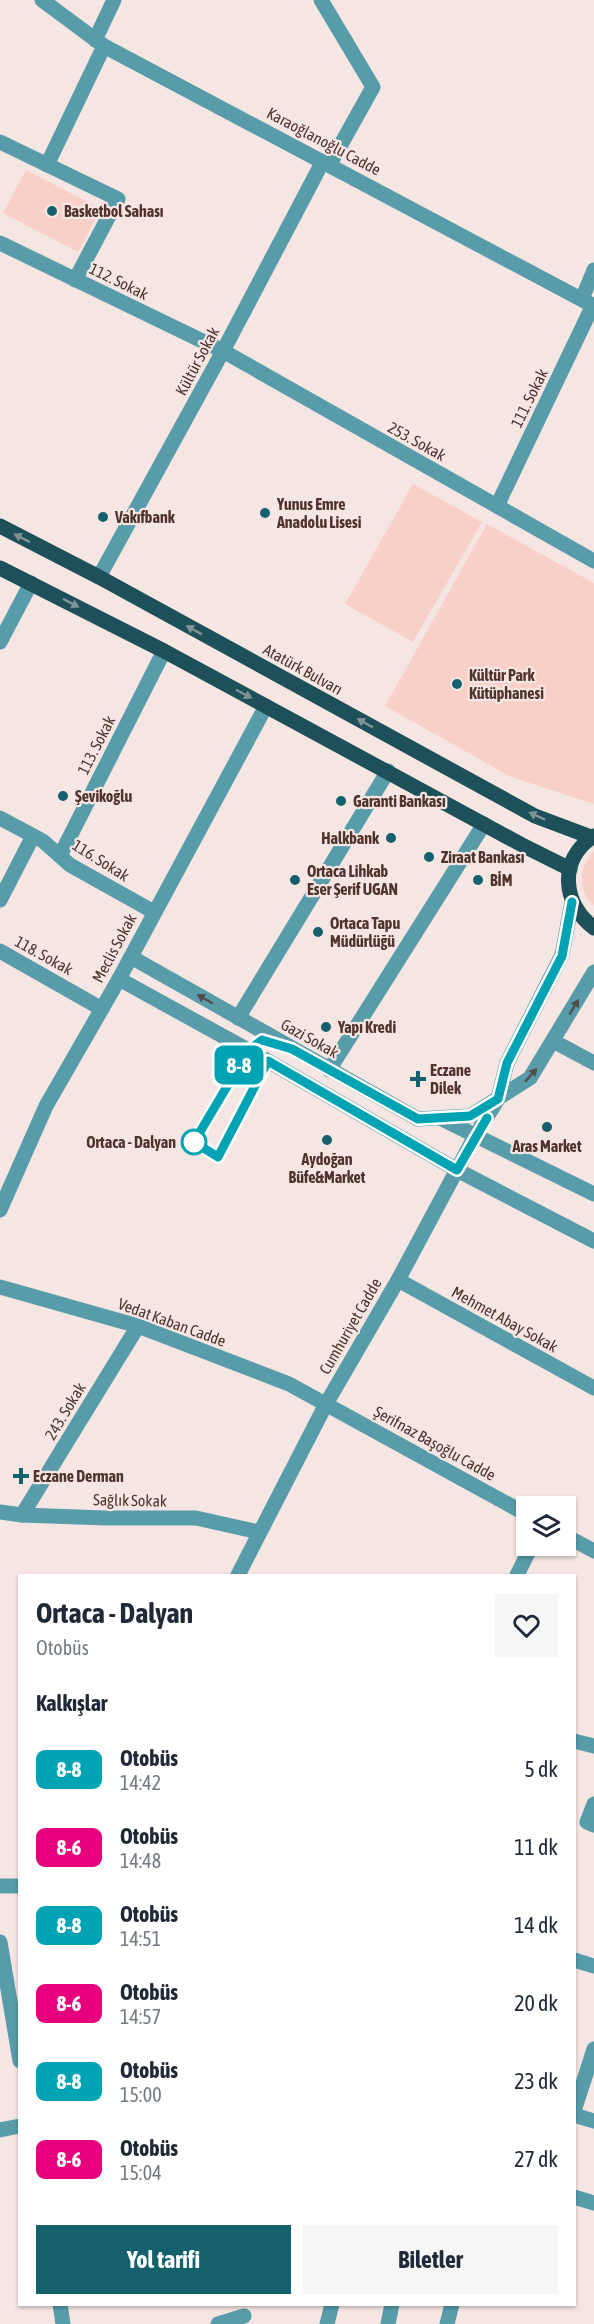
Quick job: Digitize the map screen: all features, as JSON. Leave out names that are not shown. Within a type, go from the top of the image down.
[{"type":"main road","name":"Atatürk Bulvarı","points":[[0,526],[99,577],[535,816],[593,837]]},
{"type":"main road","points":[[0,568],[164,651],[570,869]]},
{"type":"main road","points":[[593,837],[582,846],[570,869],[569,891],[578,912],[594,928]]},
{"type":"street","name":"Karaoğlanoğlu Cadde","points":[[42,0],[100,43],[590,303]]},
{"type":"street","points":[[47,165],[100,43],[114,0]]},
{"type":"street","name":"Kültür Sokak","points":[[99,577],[326,163],[372,87],[321,0]]},
{"type":"street","points":[[0,142],[118,199],[75,280]]},
{"type":"street","name":"112. Sokak","points":[[0,243],[223,351]]},
{"type":"street","name":"111. Sokak","points":[[497,506],[590,303],[594,270]]},
{"type":"street","name":"253. Sokak","points":[[223,351],[594,561]]},
{"type":"street","points":[[0,642],[31,583]]},
{"type":"street","name":"113. Sokak","points":[[60,856],[164,651]]},
{"type":"street","name":"Meclis Sokak","points":[[0,1210],[46,1106],[119,979],[266,706]]},
{"type":"street","points":[[238,1018],[388,771]]},
{"type":"street","name":"116. Sokak","points":[[0,818],[43,841],[70,865],[154,912]]},
{"type":"street","points":[[329,1070],[484,824]]},
{"type":"street","points":[[0,900],[33,836]]},
{"type":"street","name":"Cumhuriyet Cadde","points":[[238,1574],[326,1404],[398,1281],[475,1136],[498,1099],[507,1063],[562,956],[572,902]]},
{"type":"street","name":"118. Sokak","points":[[0,951],[102,1009]]},
{"type":"street","name":"Gazi Sokak","points":[[131,957],[418,1119],[438,1117],[594,1194]]},
{"type":"street","name":"Cumhuriyet Cadde","points":[[498,1099],[530,1078],[594,972]]},
{"type":"street","points":[[119,979],[268,1061],[457,1170],[594,1241]]},
{"type":"street","points":[[553,1041],[594,1063]]},
{"type":"street","points":[[438,1117],[470,1116],[498,1099]]},
{"type":"street","name":"Mehmet Abay Sokak","points":[[398,1281],[594,1388]]},
{"type":"street","name":"Vedat Kaban Cadde","points":[[0,1287],[138,1326],[289,1384],[326,1404]]},
{"type":"street","name":"243. Sokak","points":[[22,1515],[138,1326]]},
{"type":"street","name":"Şerifnaz Başoğlu Cadde","points":[[326,1404],[516,1508]]},
{"type":"street","name":"Sağlık Sokak","points":[[0,1512],[22,1515],[196,1518],[259,1532]]},
{"type":"street","points":[[576,1541],[594,1551]]},
{"type":"street","points":[[518,1574],[526,1556]]},
{"type":"street","points":[[576,1742],[594,1746]]},
{"type":"street","points":[[594,1804],[587,1822],[594,1825]]},
{"type":"street","points":[[0,1886],[18,1886]]},
{"type":"street","points":[[0,1942],[18,2049]]},
{"type":"street","points":[[576,1961],[594,1966]]},
{"type":"street","points":[[576,2107],[594,2049]]},
{"type":"street","points":[[576,2114],[594,2121]]},
{"type":"street","points":[[0,2130],[18,2126]]},
{"type":"street","points":[[576,2198],[594,2203]]},
{"type":"street","points":[[60,2306],[63,2324]]},
{"type":"street","points":[[327,2324],[332,2306]]},
{"type":"street","points":[[388,2324],[392,2306]]},
{"type":"street","points":[[447,2324],[452,2306]]},
{"type":"street","points":[[218,2324],[244,2314]]},
{"type":"shaded area","name":"Basketbol Sahası","points":[[26,170],[101,209],[78,252],[3,213]]},
{"type":"shaded area","points":[[413,484],[482,522],[413,642],[345,604]]},
{"type":"shaded area","points":[[487,524],[594,583],[594,804],[511,777],[385,706]]},
{"type":"shaded area","points":[[594,851],[594,906],[588,900],[582,886],[582,872]]},
{"type":"bus line","name":"8-8","points":[[487,1118],[457,1170],[268,1061],[218,1157],[194,1142],[248,1051],[262,1040],[292,1049],[418,1119],[470,1116],[498,1099],[507,1063],[562,956],[572,902]]},
{"type":"place","name":"Basketbol Sahası","points":[[52,211]]},
{"type":"place","name":"Yunus Emre Anadolu Lisesi","points":[[265,513]]},
{"type":"place","name":"Vakıfbank","points":[[103,517]]},
{"type":"place","name":"Kültür Park Kütüphanesi","points":[[457,684]]},
{"type":"place","name":"Şevikoğlu","points":[[63,796]]},
{"type":"place","name":"Garanti Bankası","points":[[341,801]]},
{"type":"place","name":"Halkbank","points":[[391,838]]},
{"type":"place","name":"Ziraat Bankası","points":[[429,857]]},
{"type":"place","name":"Ortaca Lihkab Eser Şerif UGAN","points":[[295,880]]},
{"type":"place","name":"BİM","points":[[478,880]]},
{"type":"place","name":"Ortaca Tapu Müdürlüğü","points":[[318,932]]},
{"type":"place","name":"Yapı Kredi","points":[[326,1027]]},
{"type":"place","name":"Eczane Dilek","points":[[418,1079]]},
{"type":"place","name":"Aras Market","points":[[547,1127]]},
{"type":"place","name":"Aydoğan Büfe&Market","points":[[327,1140]]},
{"type":"place","name":"Ortaca - Dalyan","points":[[194,1142]]},
{"type":"place","name":"Eczane Derman","points":[[21,1476]]}]
